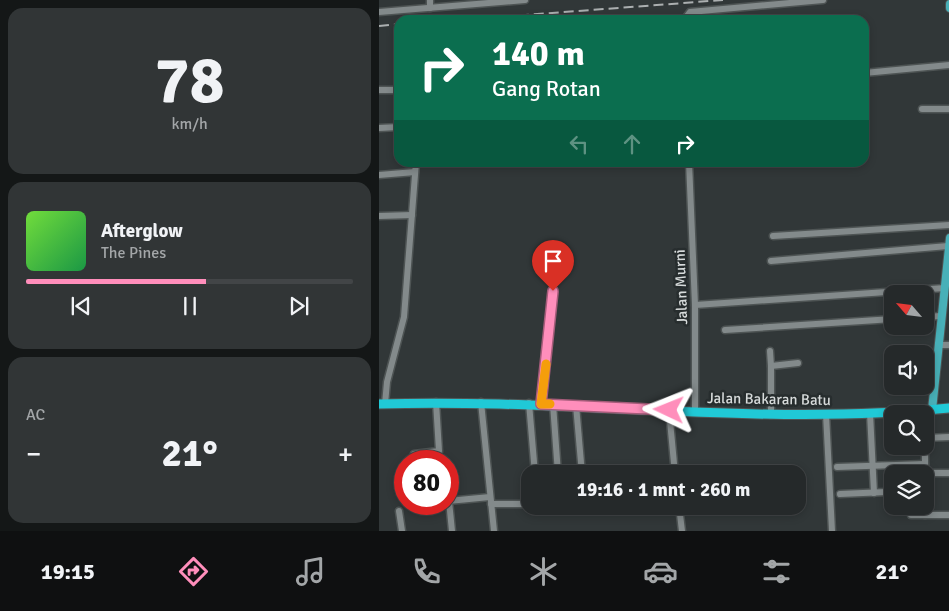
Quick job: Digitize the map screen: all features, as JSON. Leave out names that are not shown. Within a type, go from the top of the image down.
[{"type":"highway","name":"Jalan Bakaran Batu","points":[[382,404],[436,402],[553,404],[771,415],[884,412]]},
{"type":"highway","name":"Jalan Bakaran Batu","points":[[934,410],[949,408]]},
{"type":"main road","points":[[930,405],[939,345],[941,316],[946,298],[945,288],[949,242]]},
{"type":"street","points":[[429,8],[430,0]]},
{"type":"street","points":[[379,12],[525,0]]},
{"type":"street","points":[[688,15],[691,12],[823,0]]},
{"type":"street","points":[[869,73],[949,65]]},
{"type":"street","points":[[379,90],[394,90]]},
{"type":"street","points":[[922,109],[949,110]]},
{"type":"street","points":[[379,128],[394,127]]},
{"type":"street","points":[[382,404],[404,317],[416,167]]},
{"type":"street","name":"Jalan Murni","points":[[689,167],[695,305],[695,412]]},
{"type":"street","points":[[379,174],[415,172]]},
{"type":"street","points":[[379,216],[412,215]]},
{"type":"street","points":[[773,236],[949,225]]},
{"type":"street","points":[[771,261],[949,242]]},
{"type":"street","points":[[695,305],[945,288]]},
{"type":"street","points":[[541,404],[553,291]]},
{"type":"street","points":[[934,317],[941,316]]},
{"type":"street","points":[[725,330],[884,321]]},
{"type":"street","points":[[939,345],[949,345]]},
{"type":"street","points":[[771,351],[771,415]]},
{"type":"street","points":[[771,366],[798,363]]},
{"type":"street","points":[[436,402],[439,450]]},
{"type":"street","points":[[481,402],[494,531]]},
{"type":"street","points":[[529,404],[534,465]]},
{"type":"street","points":[[553,404],[557,465]]},
{"type":"street","points":[[576,405],[581,465]]},
{"type":"street","points":[[669,410],[674,465]]},
{"type":"street","points":[[870,413],[874,493]]},
{"type":"street","points":[[826,414],[832,531]]},
{"type":"street","points":[[934,438],[949,437]]},
{"type":"street","points":[[837,467],[925,464],[925,455]]},
{"type":"street","points":[[934,474],[949,473]]},
{"type":"street","points":[[840,494],[884,492]]},
{"type":"street","points":[[459,501],[491,500],[521,503]]},
{"type":"street","points":[[934,515],[949,514]]},
{"type":"street","points":[[400,515],[402,531]]},
{"type":"street","points":[[450,515],[451,531]]},
{"type":"street","points":[[680,515],[682,531]]},
{"type":"railway","points":[[525,15],[723,0]]},
{"type":"railway","points":[[379,26],[394,24]]},
{"type":"slow traffic","points":[[546,364],[541,404],[550,404]]},
{"type":"route","points":[[553,291],[541,404],[669,410]]}]
